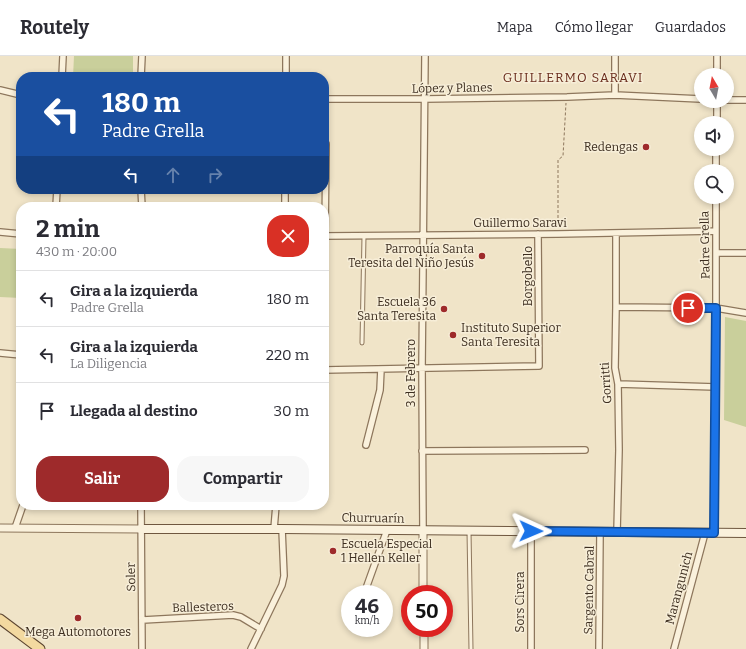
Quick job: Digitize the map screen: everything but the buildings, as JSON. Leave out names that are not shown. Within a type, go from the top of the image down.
[{"type":"main road","name":"Churruarín","points":[[141,529],[746,533]]},
{"type":"main road","points":[[0,619],[40,649]]},
{"type":"street","points":[[62,72],[63,56]]},
{"type":"street","points":[[141,72],[142,56]]},
{"type":"street","points":[[286,56],[286,72]]},
{"type":"street","name":"3 de Febrero","points":[[423,585],[422,368],[425,56]]},
{"type":"street","points":[[615,56],[615,95]]},
{"type":"street","points":[[717,68],[718,56]]},
{"type":"street","points":[[0,90],[16,93]]},
{"type":"street","name":"López y Planes","points":[[329,99],[424,99],[615,95],[694,100]]},
{"type":"street","points":[[734,100],[746,100]]},
{"type":"street","name":"Padre Grella","points":[[714,533],[716,387],[716,204]]},
{"type":"street","name":"Guillermo Saravi","points":[[329,236],[715,231]]},
{"type":"street","points":[[0,232],[16,234]]},
{"type":"street","name":"Gorritti","points":[[616,233],[615,368],[618,384],[619,450],[617,532]]},
{"type":"street","name":"Borgobello","points":[[422,368],[539,366],[538,234]]},
{"type":"street","points":[[716,253],[746,253]]},
{"type":"street","points":[[616,307],[716,308],[746,313]]},
{"type":"street","points":[[0,353],[16,355]]},
{"type":"street","points":[[329,370],[422,368]]},
{"type":"street","points":[[366,445],[380,390],[381,369]]},
{"type":"street","points":[[618,384],[716,387]]},
{"type":"street","points":[[422,451],[584,450]]},
{"type":"street","points":[[15,528],[20,510]]},
{"type":"street","name":"Soler","points":[[141,510],[143,620],[142,649]]},
{"type":"street","points":[[251,649],[282,585],[284,576],[276,510]]},
{"type":"street","name":"Churruarín","points":[[0,528],[141,529]]},
{"type":"street","points":[[367,585],[387,530]]},
{"type":"street","name":"Sors Cirera","points":[[531,531],[531,649]]},
{"type":"street","name":"Sargento Cabral","points":[[599,649],[600,532]]},
{"type":"street","name":"Marangunich","points":[[674,649],[705,533]]},
{"type":"street","name":"Ballesteros","points":[[143,620],[233,615],[241,617],[261,629]]},
{"type":"street","points":[[424,637],[424,649]]},
{"type":"lane","points":[[362,343],[364,236]]},
{"type":"lane","points":[[469,531],[471,649]]},
{"type":"path","points":[[558,234],[558,160],[563,156],[567,97]]},
{"type":"green space","points":[[74,56],[133,56],[133,72],[73,72]]},
{"type":"green space","points":[[0,248],[16,249],[16,298],[0,297]]},
{"type":"green space","points":[[725,317],[746,321],[746,427],[724,420]]},
{"type":"place","name":"Redengas","points":[[646,147]]},
{"type":"place","name":"Parroquía Santa Teresita del Niño Jesús","points":[[482,256]]},
{"type":"place","name":"Escuela 36 Santa Teresita","points":[[444,309]]},
{"type":"place","name":"Instituto Superior Santa Teresita","points":[[453,335]]},
{"type":"place","name":"Escuela Especial 1 Hellen Keller","points":[[333,551]]},
{"type":"place","name":"Mega Automotores","points":[[78,618]]},
{"type":"district","name":"GUILLERMO SARAVI","points":[[573,77]]},
{"type":"route","points":[[531,531],[714,533],[716,308],[688,308]]}]
